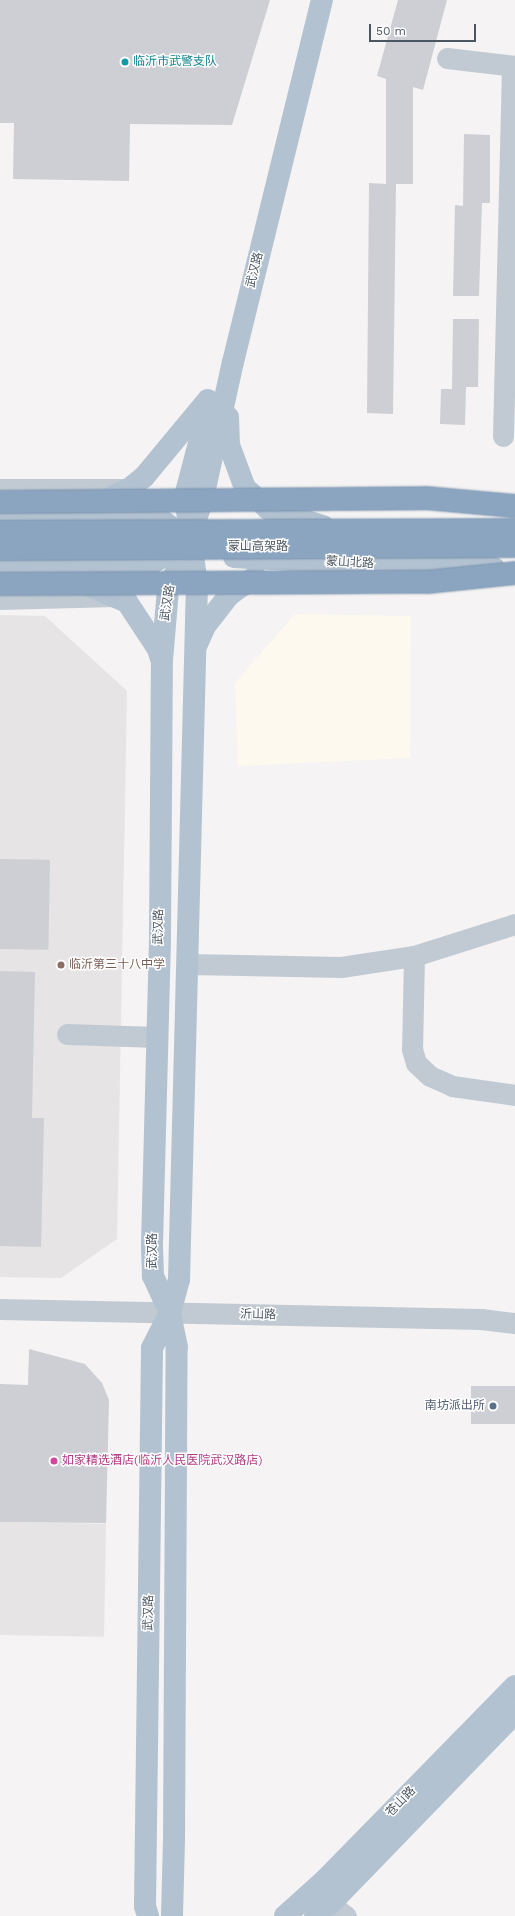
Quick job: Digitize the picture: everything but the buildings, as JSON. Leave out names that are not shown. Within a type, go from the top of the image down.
[{"type":"highway","points":[[0,502],[425,498],[515,506]]},
{"type":"highway","name":"蒙山高架路","points":[[0,532],[515,530]]},
{"type":"highway","name":"蒙山高架路","points":[[0,549],[515,546]]},
{"type":"highway","points":[[0,584],[426,582],[515,573]]},
{"type":"main road","name":"武汉路","points":[[219,395],[308,0]]},
{"type":"main road","name":"武汉路","points":[[148,1916],[145,1906],[152,1348],[170,1313],[179,1280],[186,964],[196,646],[197,585],[189,541],[185,496],[219,395],[322,0]]},
{"type":"main road","points":[[80,513],[129,488],[144,478],[219,395]]},
{"type":"main road","points":[[219,395],[230,445],[245,488],[268,509],[323,526]]},
{"type":"main road","name":"蒙山北路","points":[[0,514],[80,513],[155,515],[189,541],[224,556],[314,561],[515,568]]},
{"type":"main road","points":[[0,570],[149,565],[189,541],[226,526],[323,526],[515,522]]},
{"type":"main road","name":"武汉路","points":[[172,1916],[174,1841],[176,1347],[170,1313],[153,1276],[162,660],[168,590],[189,541]]},
{"type":"main road","points":[[196,646],[206,626],[230,595],[257,576],[280,566],[314,561]]},
{"type":"main road","points":[[48,569],[116,596],[127,602],[158,649],[162,660]]},
{"type":"main road","name":"苍山路","points":[[285,1916],[324,1881],[515,1686]]},
{"type":"main road","name":"苍山路","points":[[330,1912],[515,1713]]},
{"type":"street","points":[[447,58],[513,66],[504,436]]},
{"type":"street","points":[[0,489],[129,488]]},
{"type":"street","points":[[0,599],[116,596]]},
{"type":"street","points":[[186,964],[341,967],[414,956],[515,924]]},
{"type":"street","points":[[414,956],[412,1049],[416,1063],[430,1076],[452,1086],[515,1095]]},
{"type":"street","points":[[67,1034],[157,1037]]},
{"type":"street","name":"沂山路","points":[[0,1309],[481,1319],[515,1323]]},
{"type":"shaded area","points":[[295,614],[411,616],[410,758],[238,766],[235,683]]},
{"type":"shaded area","name":"临沂第三十八中学","points":[[0,615],[45,616],[127,691],[117,1239],[61,1278],[0,1277]]},
{"type":"shaded area","points":[[0,1522],[106,1524],[104,1637],[0,1635]]},
{"type":"place","name":"临沂市武警支队","points":[[125,62]]},
{"type":"place","name":"临沂第三十八中学","points":[[61,965]]},
{"type":"place","name":"南坊派出所","points":[[493,1406]]},
{"type":"place","name":"如家精选酒店(临沂人民医院武汉路店)","points":[[54,1461]]}]
